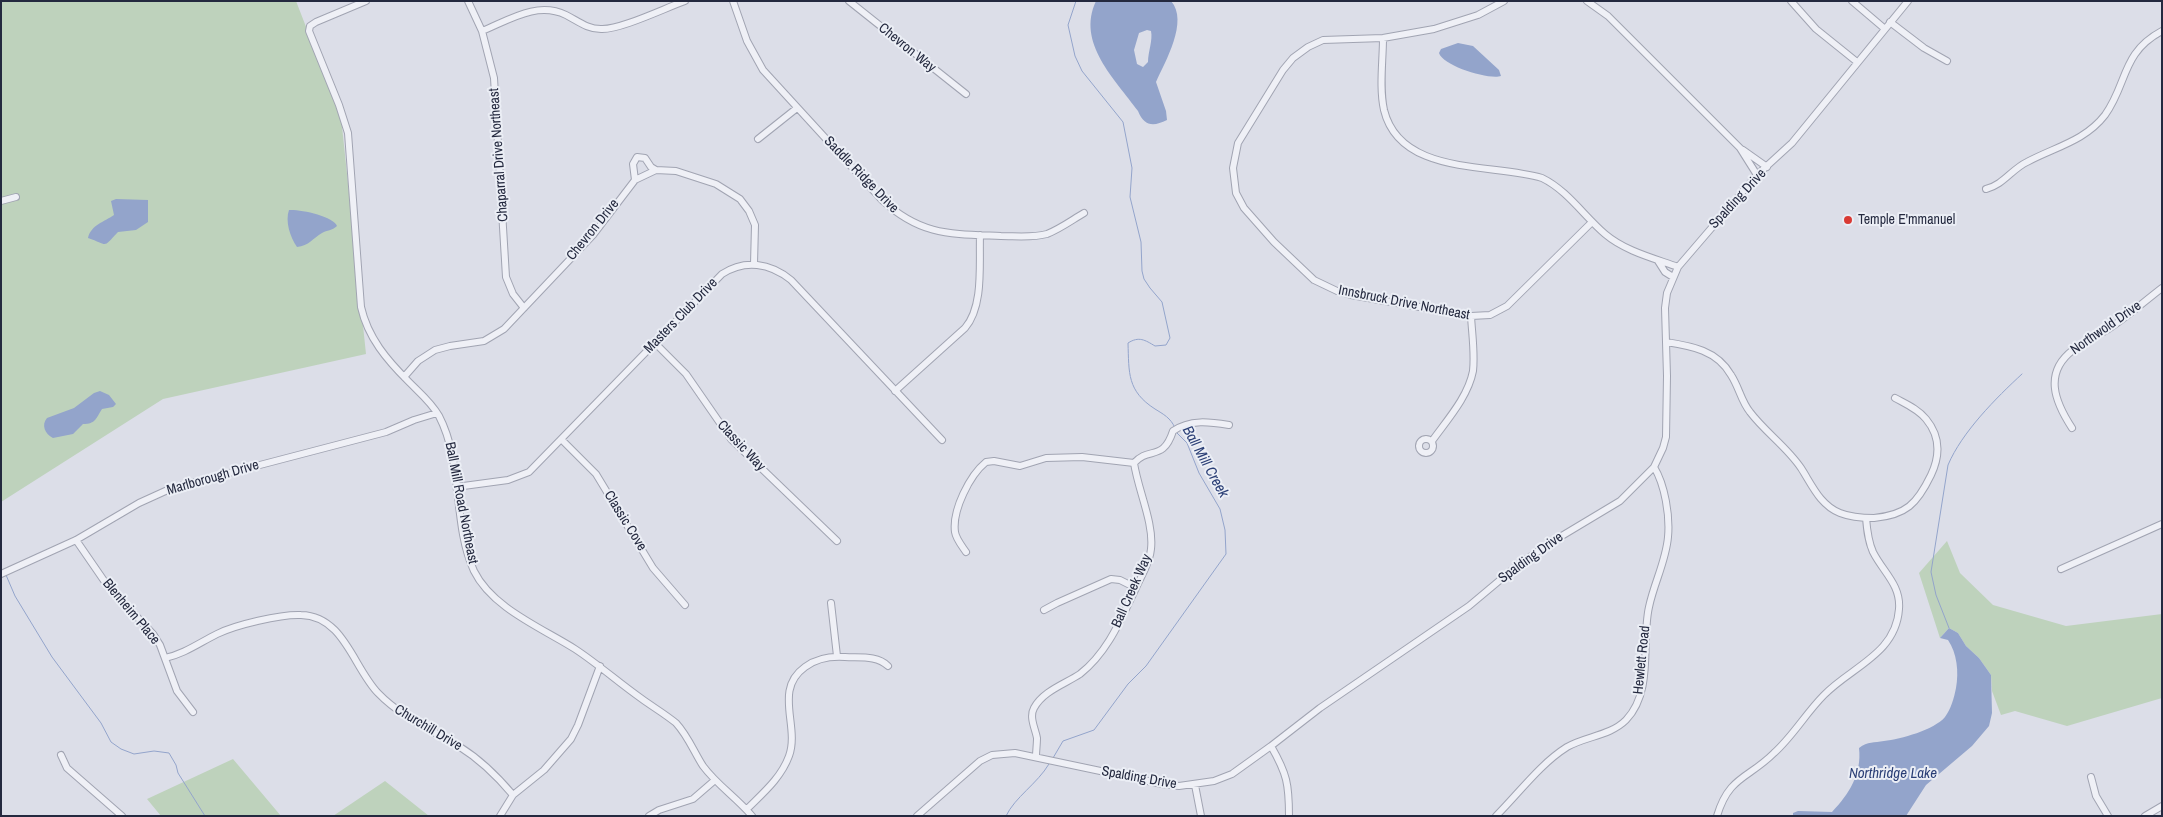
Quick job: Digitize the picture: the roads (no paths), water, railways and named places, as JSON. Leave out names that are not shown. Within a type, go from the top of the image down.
[{"type":"street","name":"Ball Mill Road Northeast","points":[[366,1],[316,22],[309,29],[310,36],[339,105],[348,134],[359,295],[363,319],[378,348],[438,413],[450,444],[469,557],[475,572],[484,587],[502,604],[600,666],[676,723],[715,780],[752,816]]},
{"type":"street","name":"Chaparral Drive Northeast","points":[[468,1],[482,31],[494,78],[506,277],[513,294],[524,308]]},
{"type":"street","points":[[482,31],[524,13],[541,9],[561,13],[591,28],[612,28],[684,1]]},
{"type":"street","name":"Saddle Ridge Drive","points":[[733,1],[755,58],[776,87],[882,200],[903,218],[937,232],[1039,236],[1054,231],[1084,213]]},
{"type":"street","name":"Chevron Way","points":[[849,1],[966,94]]},
{"type":"street","name":"Innsbruck Drive Northeast","points":[[1504,1],[1478,15],[1454,24],[1418,33],[1383,38],[1324,40],[1308,47],[1293,58],[1283,70],[1238,144],[1233,168],[1236,193],[1244,208],[1274,242],[1305,273],[1323,285],[1351,295],[1471,316],[1490,315],[1508,306],[1592,222]]},
{"type":"street","points":[[1587,1],[1608,16],[1740,148],[1767,167]]},
{"type":"street","points":[[1791,1],[1816,29],[1857,62]]},
{"type":"street","points":[[1852,1],[1885,29]]},
{"type":"street","name":"Spalding Drive","points":[[918,816],[964,774],[986,758],[1005,753],[1036,757],[1162,784],[1195,785],[1214,781],[1232,774],[1320,708],[1469,606],[1518,565],[1550,542],[1620,501],[1654,467],[1666,437],[1665,308],[1673,277],[1678,267],[1757,175],[1792,142],[1908,1]]},
{"type":"street","points":[[1890,22],[1924,48],[1947,62]]},
{"type":"street","points":[[1986,189],[1998,185],[2027,162],[2077,140],[2088,132],[2098,123],[2111,105],[2131,59],[2138,49],[2162,31]]},
{"type":"street","points":[[1383,38],[1384,109],[1392,128],[1405,144],[1418,154],[1434,160],[1542,178],[1557,187],[1613,240],[1658,261],[1678,267]]},
{"type":"street","points":[[758,139],[796,108]]},
{"type":"street","points":[[1740,148],[1757,175]]},
{"type":"street","points":[[635,180],[633,164],[637,157],[645,158],[651,167],[656,170],[676,171],[716,184],[740,199],[749,211],[754,225],[754,264],[774,269],[792,280],[942,440]]},
{"type":"street","name":"Chevron Drive","points":[[404,377],[418,361],[435,350],[450,346],[476,344],[493,337],[504,329],[589,240],[635,180],[656,170]]},
{"type":"street","points":[[1,201],[16,197]]},
{"type":"street","points":[[895,390],[964,328],[973,317],[978,301],[980,235]]},
{"type":"street","points":[[1658,261],[1665,272],[1673,277]]},
{"type":"street","name":"Masters Club Drive","points":[[456,488],[508,480],[522,476],[536,466],[722,274],[737,266],[754,264]]},
{"type":"street","name":"Northwold Drive","points":[[2072,428],[2060,410],[2055,395],[2056,377],[2063,361],[2074,349],[2116,323],[2162,288]]},
{"type":"street","points":[[1432,441],[1462,397],[1470,380],[1474,361],[1471,316]]},
{"type":"street","points":[[1666,342],[1699,349],[1720,361],[1732,375],[1749,411],[1788,450],[1822,501],[1840,513],[1866,518],[1892,515],[1910,507],[1923,491],[1937,462],[1938,442],[1931,425],[1918,411],[1895,398]]},
{"type":"street","name":"Classic Way","points":[[655,343],[686,374],[731,439],[837,540]]},
{"type":"street","name":"Marlborough Drive","points":[[1,574],[76,540],[139,503],[172,488],[386,432],[414,420],[438,413]]},
{"type":"street","points":[[966,552],[955,534],[956,516],[965,489],[986,462],[994,461],[1020,466],[1046,458],[1082,457],[1134,463],[1140,458],[1164,449],[1170,442],[1173,431],[1177,428],[1202,421],[1229,425]]},
{"type":"street","name":"Classic Cove","points":[[562,440],[596,474],[654,568],[685,605]]},
{"type":"street","name":"Ball Creek Way","points":[[1036,757],[1037,738],[1032,716],[1034,707],[1051,690],[1079,674],[1098,656],[1118,625],[1149,561],[1152,541],[1134,463]]},
{"type":"street","name":"Hewlett Road","points":[[1496,816],[1561,752],[1575,743],[1616,728],[1626,720],[1639,698],[1642,685],[1645,634],[1649,607],[1666,551],[1668,536],[1668,522],[1663,491],[1654,467]]},
{"type":"street","points":[[1717,816],[1721,801],[1731,786],[1775,753],[1822,696],[1837,682],[1878,654],[1890,636],[1899,611],[1898,593],[1892,580],[1872,550],[1866,518]]},
{"type":"street","points":[[2061,569],[2162,524]]},
{"type":"street","name":"Blenheim Place","points":[[76,540],[107,585],[153,634],[165,658],[177,691],[193,712]]},
{"type":"street","points":[[1044,610],[1057,602],[1111,579],[1120,580],[1136,588]]},
{"type":"street","points":[[831,603],[837,656]]},
{"type":"street","name":"Churchill Drive","points":[[165,658],[182,653],[230,629],[290,615],[304,615],[317,618],[340,634],[367,679],[387,702],[406,716],[481,761],[513,795]]},
{"type":"street","points":[[747,810],[776,780],[789,756],[792,742],[788,699],[794,680],[801,670],[811,662],[824,657],[837,656],[877,659],[888,666]]},
{"type":"street","points":[[500,816],[513,795],[544,770],[571,738],[578,725],[600,666]]},
{"type":"street","points":[[1271,746],[1282,766],[1289,787],[1290,816]]},
{"type":"street","points":[[61,755],[67,768],[122,816]]},
{"type":"street","points":[[2091,777],[2096,796],[2108,816]]},
{"type":"street","points":[[648,816],[659,810],[693,799],[715,780]]},
{"type":"street","points":[[1195,785],[1201,816]]},
{"type":"street","points":[[2145,816],[2162,806]]},
{"type":"water","points":[[1096,1],[1171,1],[1176,9],[1178,19],[1177,30],[1174,42],[1156,82],[1166,111],[1167,120],[1157,124],[1150,124],[1140,116],[1109,73],[1094,46],[1091,16]],"holes":[[[1147,30],[1151,31],[1148,62],[1143,67],[1137,64],[1134,50],[1139,33]]]},
{"type":"water","points":[[1458,43],[1473,46],[1499,70],[1501,76],[1487,76],[1467,71],[1442,58],[1439,53],[1441,49]]},
{"type":"water","points":[[116,199],[148,200],[148,222],[136,230],[118,232],[105,244],[88,238],[98,224],[114,215],[111,201]]},
{"type":"water","points":[[289,210],[323,216],[330,219],[337,226],[322,233],[311,242],[297,247],[289,229]]},
{"type":"water","points":[[100,391],[109,395],[116,404],[113,407],[102,409],[93,422],[83,424],[73,434],[53,438],[48,434],[44,426],[47,418],[74,408],[94,393]]},
{"type":"water","name":"Northridge Lake","points":[[1949,628],[1958,633],[1966,646],[1979,658],[1991,675],[1992,713],[1989,726],[1972,746],[1926,785],[1906,816],[1793,815],[1793,813],[1798,811],[1832,812],[1844,798],[1853,783],[1858,766],[1859,748],[1862,746],[1868,743],[1891,740],[1917,733],[1940,722],[1945,717],[1953,699],[1957,676],[1955,657],[1951,645],[1948,640],[1940,638]]},
{"type":"waterway","name":"Ball Mill Creek","points":[[1076,1],[1068,25],[1075,56],[1082,71],[1123,122],[1132,168],[1130,197],[1141,242],[1142,271],[1144,279],[1162,302],[1170,338],[1166,345],[1155,346],[1139,339],[1128,343],[1131,380],[1139,395],[1169,419],[1175,428]]},
{"type":"waterway","points":[[1949,628],[1936,595],[1931,572],[1948,465],[1971,428],[2022,374]]},
{"type":"waterway","name":"Ball Mill Creek","points":[[1053,758],[1063,741],[1094,730],[1128,684],[1146,666],[1226,554],[1225,530],[1220,509],[1199,473],[1187,443],[1176,432]]},
{"type":"waterway","points":[[6,575],[15,596],[52,657],[101,723],[111,742],[121,749],[134,754],[154,751],[169,753],[178,773],[205,816]]},
{"type":"waterway","name":"Ball Mill Creek","points":[[1006,816],[1049,764]]},
{"type":"place","name":"Temple E'mmanuel","points":[[1848,220]]}]
